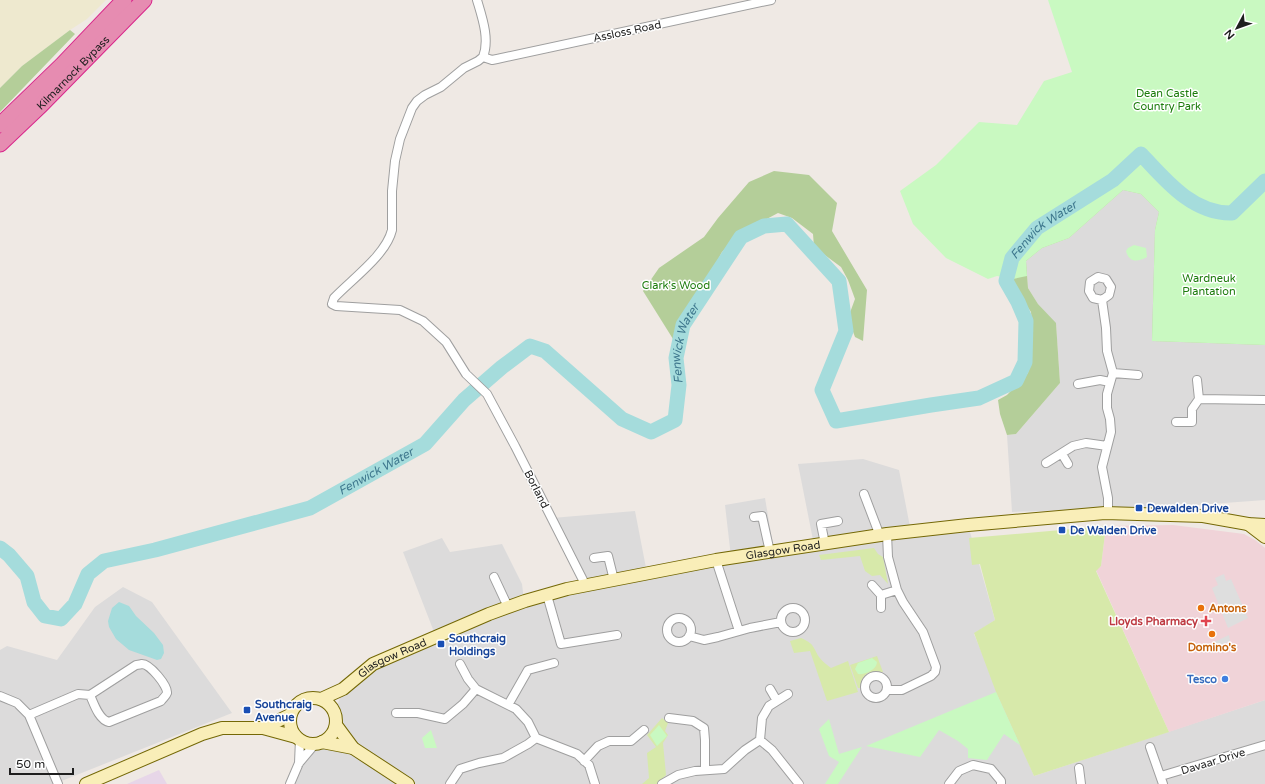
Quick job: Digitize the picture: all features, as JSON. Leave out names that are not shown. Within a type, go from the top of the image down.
[{"type":"highway","name":"Kilmarnock Bypass","points":[[0,125],[62,65],[124,0]]},
{"type":"highway","name":"Kilmarnock Bypass","points":[[0,144],[47,99],[144,0]]},
{"type":"main road","name":"Glasgow Road","points":[[321,698],[343,689],[373,664],[508,607],[547,595],[586,586],[716,560],[884,535],[968,525],[1108,513],[1203,516],[1248,524],[1265,525]]},
{"type":"main road","name":"Glasgow Road","points":[[1248,524],[1265,537]]},
{"type":"main road","points":[[318,743],[329,738],[334,731],[336,725],[335,712],[343,689]]},
{"type":"main road","points":[[335,712],[329,703],[321,698],[312,697],[302,700],[295,705],[290,715],[289,722],[292,731],[305,743],[318,743],[353,748]]},
{"type":"main road","points":[[263,728],[290,715]]},
{"type":"main road","points":[[336,725],[353,748],[408,784]]},
{"type":"main road","points":[[86,784],[202,734],[222,728],[263,728],[298,738]]},
{"type":"street","points":[[477,0],[481,13],[485,38],[485,52],[483,57]]},
{"type":"street","name":"Assloss Road","points":[[483,57],[492,60],[771,0]]},
{"type":"street","name":"Borland","points":[[483,57],[481,60],[464,68],[441,87],[421,98],[412,108],[400,139],[395,160],[392,191],[392,230],[389,240],[374,258],[334,298],[332,304],[336,306],[400,310],[423,320],[446,342],[466,374],[487,394],[586,586]]},
{"type":"street","points":[[1102,300],[1106,328],[1107,351],[1112,373],[1107,394],[1107,408],[1111,432],[1102,468],[1108,498],[1108,513]]},
{"type":"street","points":[[1112,373],[1138,375]]},
{"type":"street","points":[[1078,384],[1100,380],[1110,382]]},
{"type":"street","points":[[1176,422],[1192,422],[1192,409],[1199,399],[1197,380]]},
{"type":"street","points":[[1199,399],[1265,400]]},
{"type":"street","points":[[1046,463],[1073,446],[1086,443],[1107,446]]},
{"type":"street","points":[[1062,454],[1068,464]]},
{"type":"street","points":[[864,494],[884,535],[897,590],[903,602],[923,632],[936,667],[936,672],[931,676],[902,690],[887,690]]},
{"type":"street","points":[[754,517],[762,516],[770,552]]},
{"type":"street","points":[[825,544],[822,524],[838,522]]},
{"type":"street","points":[[594,558],[608,556],[614,580]]},
{"type":"street","points":[[716,560],[738,631]]},
{"type":"street","points":[[494,577],[508,607]]},
{"type":"street","points":[[872,585],[881,595],[881,608]]},
{"type":"street","points":[[881,595],[897,590]]},
{"type":"street","points":[[547,595],[561,644],[617,635]]},
{"type":"street","points":[[689,636],[704,640],[781,622]]},
{"type":"street","points":[[508,705],[528,670],[554,663]]},
{"type":"street","points":[[29,715],[78,694],[90,695],[136,665],[142,664],[149,666],[164,684],[167,693],[161,701],[109,722],[105,721],[100,716],[90,695]]},
{"type":"street","points":[[460,664],[468,679],[476,689],[516,709],[528,722],[536,738],[577,754],[589,765],[595,784]]},
{"type":"street","points":[[396,713],[418,713],[445,719],[463,704],[476,689]]},
{"type":"street","points":[[770,689],[777,701]]},
{"type":"street","points":[[760,740],[762,718],[769,706],[788,694]]},
{"type":"street","points":[[0,696],[17,703],[29,715],[58,784]]},
{"type":"street","points":[[669,718],[693,721],[704,728],[705,770]]},
{"type":"street","points":[[584,761],[598,746],[609,741],[631,741],[644,730]]},
{"type":"street","points":[[298,738],[299,763]]},
{"type":"street","points":[[450,784],[460,769],[479,762],[503,758],[536,738]]},
{"type":"street","points":[[662,784],[678,775],[695,770],[724,769],[745,750],[760,740]]},
{"type":"street","points":[[760,740],[772,750],[799,784]]},
{"type":"street","points":[[290,784],[299,763],[318,743]]},
{"type":"street","name":"Davaar Drive","points":[[1162,780],[1265,745]]},
{"type":"street","points":[[1150,746],[1162,780]]},
{"type":"street","points":[[949,784],[959,771],[973,765],[990,768],[1001,781],[1001,784]]},
{"type":"street","points":[[1079,768],[1081,784]]},
{"type":"shaded area","points":[[0,0],[106,0],[87,19],[22,66],[0,88]]},
{"type":"shaded area","points":[[1123,190],[1141,194],[1159,212],[1155,230],[1153,341],[1265,345],[1265,500],[1170,507],[1012,512],[1007,435],[1016,434],[1060,383],[1056,324],[1038,304],[1028,288],[1026,261],[1042,248],[1069,238]]},
{"type":"shaded area","points":[[863,459],[899,470],[911,532],[968,525],[995,620],[974,634],[1034,776],[1265,700],[1265,784],[291,784],[315,744],[329,738],[334,731],[335,712],[343,689],[348,683],[436,637],[403,552],[442,538],[450,552],[502,544],[522,584],[524,601],[585,586],[552,518],[635,511],[647,573],[731,557],[725,505],[765,498],[774,551],[814,545],[798,464]]},
{"type":"shaded area","points":[[1173,525],[1244,534],[1265,548],[1265,700],[1169,732],[1096,570],[1101,566],[1106,526]]},
{"type":"shaded area","points":[[1224,574],[1226,581],[1231,579],[1248,618],[1228,628],[1212,588],[1218,585],[1215,578]]},
{"type":"shaded area","points":[[123,587],[152,602],[232,713],[54,784],[0,784],[0,650],[7,646],[57,660],[95,607]]},
{"type":"shaded area","points":[[1229,635],[1230,641],[1214,648],[1212,643]]},
{"type":"shaded area","points":[[159,770],[167,784],[127,784]]},
{"type":"green space","name":"Dean Castle Country Park","points":[[1048,0],[1265,0],[1265,345],[1152,341],[1155,230],[1159,212],[1141,194],[1123,190],[1069,238],[1042,248],[1026,261],[1027,276],[1013,279],[997,276],[988,279],[946,258],[913,224],[900,191],[936,165],[979,122],[1017,125],[1044,81],[1072,72]]},
{"type":"green space","points":[[70,30],[75,34],[0,112],[0,88],[22,66]]},
{"type":"green space","name":"Clark's Wood","points":[[774,171],[809,175],[837,203],[832,231],[867,290],[863,341],[855,337],[848,318],[855,299],[848,280],[841,267],[814,247],[813,234],[792,218],[778,213],[744,231],[722,252],[704,286],[681,316],[673,339],[643,291],[659,268],[704,237],[749,182]]},
{"type":"green space","name":"Wardneuk Plantation","points":[[1131,171],[1265,345],[1152,341],[1155,230],[1159,212],[1141,194],[1123,190],[1069,238],[1042,248],[1026,261],[1028,288],[1038,304],[1056,323],[1060,383],[1016,434],[1007,435],[1000,414],[998,400],[1007,395],[1028,373],[1033,337],[1031,312],[1020,296],[1013,279],[1018,263]]},
{"type":"green space","points":[[1134,245],[1146,248],[1147,257],[1140,260],[1129,258],[1126,251]]},
{"type":"green space","points":[[1106,526],[1101,566],[1096,571],[1169,732],[1034,776],[996,692],[974,633],[995,620],[980,564],[972,565],[969,538]]},
{"type":"green space","points":[[874,548],[878,554],[883,557],[888,584],[880,575],[872,576],[865,571],[860,556],[821,560],[819,555]]},
{"type":"green space","points":[[801,638],[811,643],[820,658],[831,668],[848,661],[858,692],[827,701],[810,651],[794,653],[790,641]]},
{"type":"green space","points":[[877,656],[883,672],[870,672],[864,676],[860,688],[858,688],[850,665]]},
{"type":"green space","points":[[872,658],[877,662],[873,670],[867,673],[858,674],[855,669],[858,663]]},
{"type":"green space","points":[[996,692],[1020,745],[1004,734],[987,760],[968,758],[968,749],[958,741],[939,730],[920,757],[866,746]]},
{"type":"green space","points":[[662,718],[668,723],[665,731],[668,735],[663,743],[666,775],[657,784],[642,784],[649,778],[647,753],[656,747],[647,735]]},
{"type":"green space","points":[[829,719],[839,754],[862,747],[838,784],[825,784],[839,762],[829,756],[819,729]]},
{"type":"green space","points":[[659,725],[667,736],[657,746],[650,735]]},
{"type":"green space","points":[[431,730],[437,748],[425,748],[422,738]]},
{"type":"water","points":[[119,602],[129,606],[136,616],[154,633],[163,645],[164,653],[161,659],[157,660],[129,650],[116,639],[109,627],[108,621],[112,608]]},
{"type":"waterway","name":"Fenwick Water","points":[[0,548],[9,555],[27,576],[34,602],[45,616],[61,619],[75,604],[88,574],[104,561],[155,550],[310,508],[425,444],[464,400],[502,367],[530,346],[545,351],[622,419],[651,432],[675,420],[679,385],[676,358],[683,325],[741,237],[764,226],[787,224],[839,281],[846,331],[822,390],[836,421],[979,398],[1016,381],[1025,362],[1026,321],[1018,302],[1006,281],[1012,258],[1037,228],[1113,180],[1141,154],[1160,175],[1181,194],[1205,208],[1218,212],[1232,213],[1265,181]]},
{"type":"place","name":"Dewalden Drive","points":[[1139,508]]},
{"type":"place","name":"De Walden Drive","points":[[1062,530]]},
{"type":"place","name":"Antons","points":[[1201,608]]},
{"type":"place","name":"Lloyds Pharmacy","points":[[1206,621]]},
{"type":"place","name":"Domino's","points":[[1212,634]]},
{"type":"place","name":"Southcraig Holdings","points":[[441,644]]},
{"type":"place","name":"Tesco","points":[[1225,679]]},
{"type":"place","name":"Southcraig Avenue","points":[[247,710]]}]
